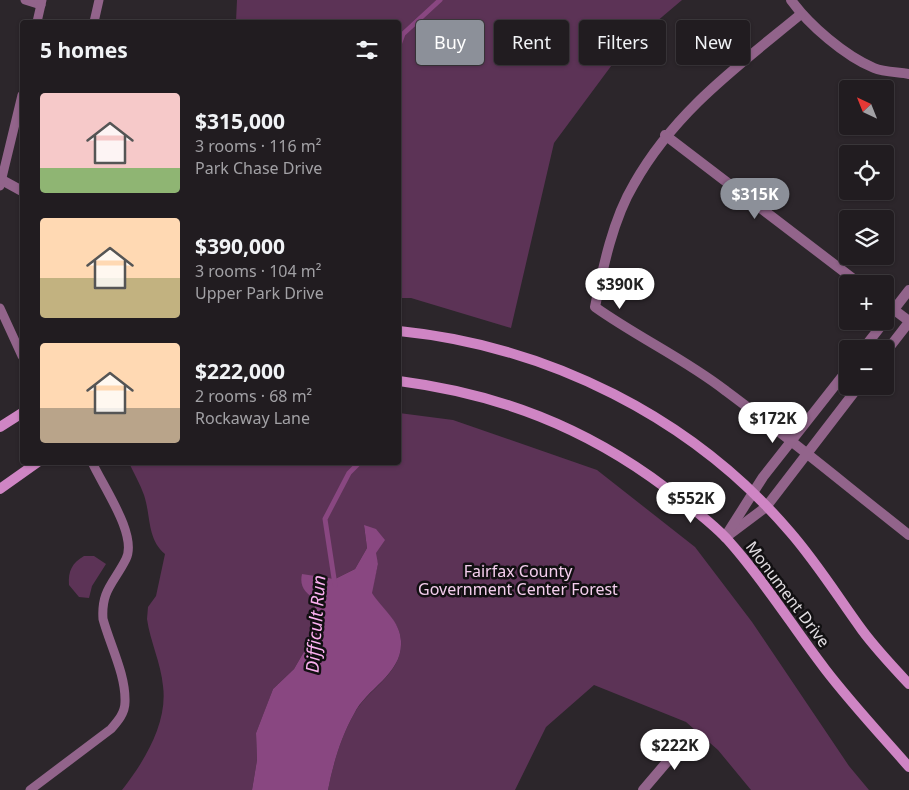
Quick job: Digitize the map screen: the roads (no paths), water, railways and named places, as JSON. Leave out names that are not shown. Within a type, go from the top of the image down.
[{"type":"main road","points":[[401,331],[476,343],[516,353],[562,370],[604,389],[674,430],[724,467],[790,531],[863,631],[909,684]]},
{"type":"main road","name":"Monument Drive","points":[[401,381],[469,394],[525,410],[574,430],[609,449],[652,477],[686,503],[725,538],[764,583],[845,694],[909,767]]},
{"type":"main road","points":[[0,428],[20,414]]},
{"type":"main road","points":[[0,489],[34,465]]},
{"type":"street","points":[[791,0],[801,14],[837,46],[875,68],[909,74]]},
{"type":"street","points":[[801,14],[700,97],[665,135],[633,185],[606,252],[595,307],[620,326],[655,343],[725,390],[909,535]]},
{"type":"street","points":[[665,135],[848,275]]},
{"type":"street","points":[[0,181],[20,190]]},
{"type":"street","points":[[894,341],[909,321],[894,310],[909,290]]},
{"type":"street","points":[[870,340],[878,330]]},
{"type":"street","points":[[725,538],[751,493],[839,381]]},
{"type":"street","points":[[725,538],[766,507],[853,395]]},
{"type":"street","points":[[643,790],[689,736]]},
{"type":"lane","points":[[25,0],[41,2],[37,20]]},
{"type":"lane","points":[[94,20],[99,0]]},
{"type":"lane","points":[[0,181],[20,108]]},
{"type":"lane","points":[[0,308],[20,352]]},
{"type":"lane","points":[[30,790],[111,729],[121,718],[125,703],[124,685],[103,619],[102,609],[106,590],[127,558],[129,544],[117,512],[94,465]]},
{"type":"water","points":[[364,525],[376,529],[385,540],[376,553],[378,564],[372,593],[394,621],[400,634],[400,653],[396,663],[354,714],[338,751],[328,790],[252,790],[257,760],[256,733],[273,689],[294,669],[309,643],[316,600],[302,586],[302,574],[335,579],[355,569],[367,548]]},
{"type":"waterway","name":"Difficult Run","points":[[401,40],[403,34],[440,0]]},
{"type":"waterway","name":"Difficult Run","points":[[335,585],[325,519],[349,473],[357,465]]},
{"type":"park label","name":"Fairfax County Government Center Forest","points":[[518,580]]}]
